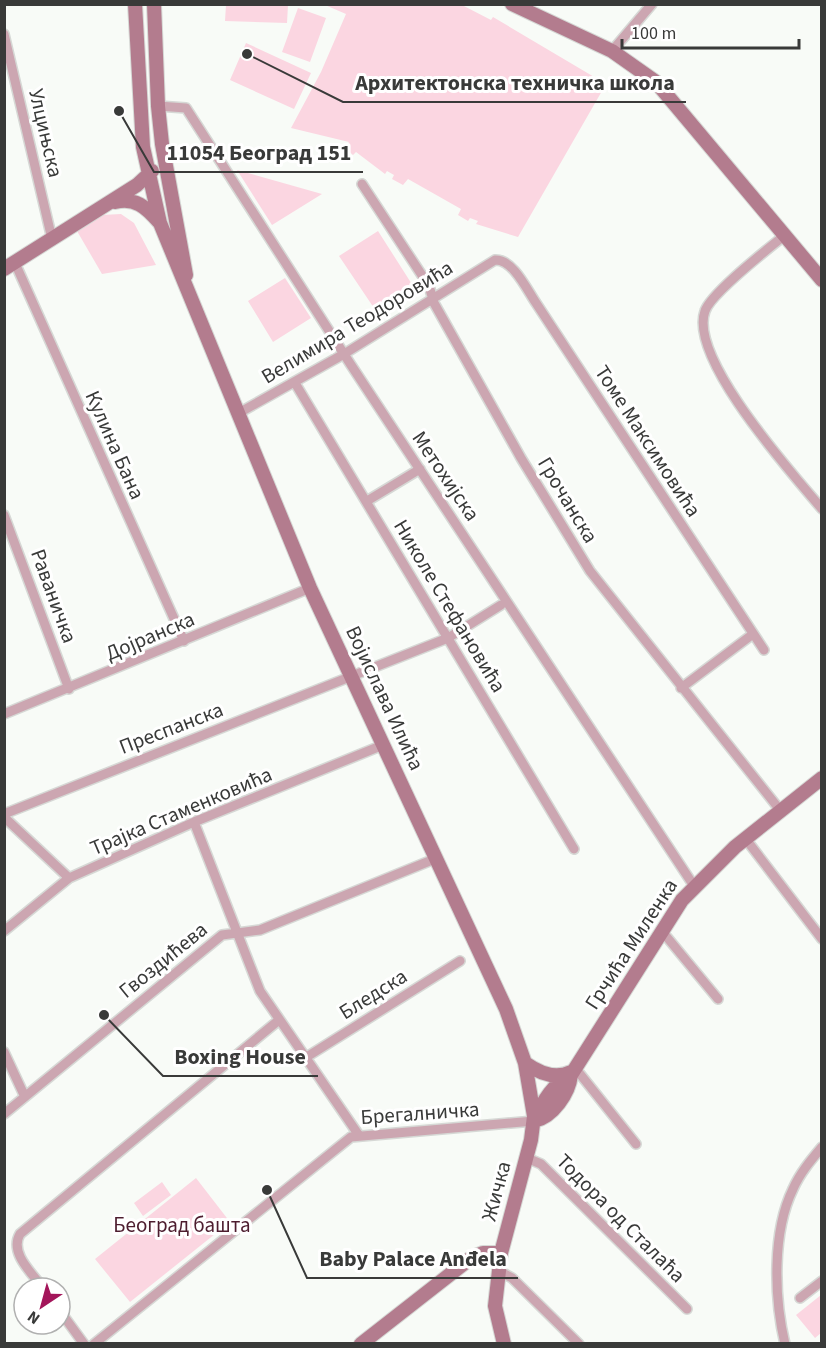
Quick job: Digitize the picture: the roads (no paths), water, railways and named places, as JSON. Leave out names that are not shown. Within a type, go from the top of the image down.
[{"type":"main road","name":"Војислава Илића","points":[[135,4],[142,135],[148,176],[160,223],[310,588],[506,1009],[525,1063],[534,1121]]},
{"type":"main road","name":"Војислава Илића","points":[[154,4],[158,106],[163,148],[189,295]]},
{"type":"main road","points":[[512,4],[612,51],[646,73],[668,94],[822,279]]},
{"type":"main road","points":[[10,266],[110,203],[148,176],[163,148]]},
{"type":"main road","points":[[110,203],[126,200],[137,202],[160,223]]},
{"type":"main road","name":"Грчића Миленка","points":[[534,1121],[545,1117],[556,1106],[568,1088],[574,1072],[661,930],[694,886],[745,838],[822,778]]},
{"type":"main road","points":[[525,1063],[547,1074],[561,1076],[574,1072]]},
{"type":"main road","name":"Жичка","points":[[504,1344],[496,1313],[498,1271],[527,1158],[534,1121]]},
{"type":"main road","points":[[361,1344],[471,1258],[483,1253],[501,1253]]},
{"type":"street","points":[[612,51],[652,4]]},
{"type":"street","name":"Улцињска","points":[[4,34],[52,239]]},
{"type":"street","name":"Метохијска","points":[[158,106],[186,108],[344,354],[694,886]]},
{"type":"street","name":"Грочанска","points":[[362,184],[429,286],[432,298],[521,458],[601,588],[780,810]]},
{"type":"street","points":[[785,235],[712,299],[704,315],[704,330],[721,375],[740,408],[822,509]]},
{"type":"street","name":"Велимира Теодоровића","points":[[237,414],[344,354],[495,260]]},
{"type":"street","name":"Томе Максимовића","points":[[495,260],[502,260],[510,266],[536,303],[764,650]]},
{"type":"street","name":"Кулина Бана","points":[[10,266],[184,641]]},
{"type":"street","name":"Николе Стефановића","points":[[295,383],[574,849]]},
{"type":"street","points":[[367,501],[420,469]]},
{"type":"street","name":"Раваничка","points":[[4,515],[69,689]]},
{"type":"street","name":"Дојранска","points":[[4,714],[310,588]]},
{"type":"street","name":"Преспанска","points":[[69,878],[4,815],[448,638],[501,605]]},
{"type":"street","points":[[681,688],[753,634]]},
{"type":"street","name":"Трајка Стаменковића","points":[[4,931],[69,878],[194,822],[383,745]]},
{"type":"street","points":[[194,822],[260,991],[358,1134]]},
{"type":"street","points":[[745,838],[822,939]]},
{"type":"street","name":"Гвоздићева","points":[[4,1114],[215,939],[226,933],[255,932],[436,858]]},
{"type":"street","points":[[661,930],[718,999]]},
{"type":"street","name":"Бледска","points":[[305,1058],[460,961]]},
{"type":"street","points":[[34,1276],[16,1251],[16,1242],[26,1228],[279,1020]]},
{"type":"street","points":[[4,1052],[25,1097]]},
{"type":"street","points":[[574,1072],[636,1144]]},
{"type":"street","name":"Брегалничка","points":[[94,1344],[345,1141],[358,1134],[515,1125],[534,1121]]},
{"type":"street","points":[[785,1344],[778,1306],[777,1267],[782,1228],[792,1190],[822,1147]]},
{"type":"street","name":"Тодора од Сталаћа","points":[[527,1158],[538,1162],[549,1172],[687,1309]]},
{"type":"street","points":[[498,1271],[512,1278],[579,1344]]},
{"type":"street","points":[[800,1298],[822,1281]]},
{"type":"street","points":[[72,1328],[84,1344]]},
{"type":"place","name":"Архитектонска техничка школа","points":[[247,54]]},
{"type":"place","name":"11054 Београд 151","points":[[119,111]]},
{"type":"place","name":"Boxing House","points":[[104,1015]]},
{"type":"place","name":"Baby Palace Anđela","points":[[267,1190]]},
{"type":"park label","name":"Београд башта","points":[[182,1225]]}]
